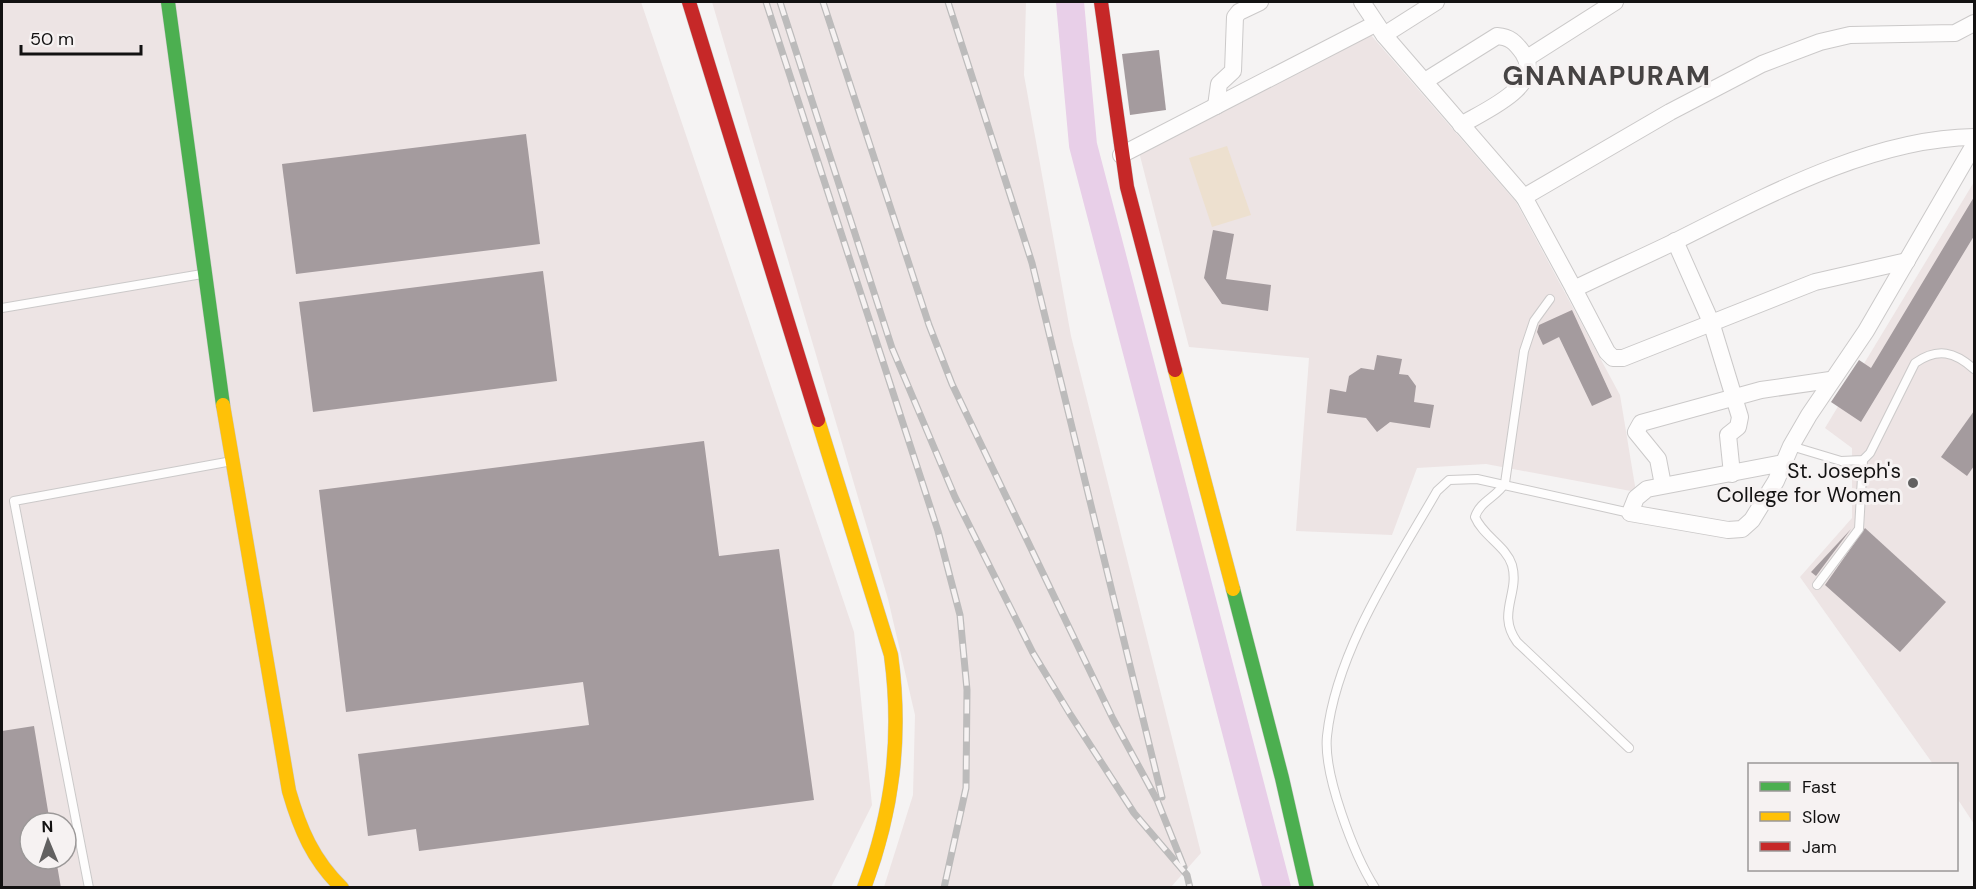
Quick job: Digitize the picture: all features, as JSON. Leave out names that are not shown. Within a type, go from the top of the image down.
[{"type":"street","points":[[168,2],[204,274],[289,791],[303,837],[325,873],[342,888]]},
{"type":"street","points":[[689,2],[891,656],[897,692],[899,742],[894,789],[885,832],[864,888]]},
{"type":"street","points":[[1101,2],[1121,155],[1160,321],[1282,778],[1307,888]]},
{"type":"street","points":[[1216,106],[1219,84],[1233,72],[1235,17],[1239,12],[1260,2]]},
{"type":"street","points":[[1362,2],[1380,29],[1524,197],[1607,352],[1613,358],[1623,358],[1815,282],[1907,261]]},
{"type":"street","points":[[1121,155],[1216,106],[1436,2]]},
{"type":"street","points":[[1527,58],[1615,2]]},
{"type":"street","points":[[1524,197],[1670,112],[1762,64],[1820,42],[1850,35],[1954,33],[1974,23]]},
{"type":"street","points":[[1425,81],[1497,36],[1508,37],[1516,44],[1527,58],[1528,72],[1524,83],[1516,91],[1461,125]]},
{"type":"street","points":[[1574,289],[1778,192],[1882,152],[1924,141],[1974,137]]},
{"type":"street","points":[[1783,463],[1663,485],[1641,492],[1630,513],[1728,530],[1742,529],[1752,520],[1783,463],[1791,446],[1830,380],[1866,331],[1974,145]]},
{"type":"street","points":[[1676,241],[1711,322],[1735,397],[1741,423],[1728,435],[1732,474]]},
{"type":"street","points":[[1663,485],[1658,459],[1638,437],[1637,426],[1646,421],[1735,397],[1830,380]]},
{"type":"lane","points":[[2,308],[204,274]]},
{"type":"lane","points":[[1550,299],[1534,321],[1524,351],[1505,483],[1500,492],[1478,509],[1475,517],[1485,533],[1504,551],[1511,563],[1514,577],[1507,616],[1509,631],[1517,642],[1629,748]]},
{"type":"lane","points":[[1817,585],[1859,529],[1863,460],[1870,453],[1915,363],[1926,355],[1951,353],[1960,357],[1974,369]]},
{"type":"lane","points":[[1791,446],[1841,460],[1863,460]]},
{"type":"lane","points":[[89,888],[14,501],[233,461]]},
{"type":"lane","points":[[1374,888],[1343,818],[1327,753],[1327,737],[1341,679],[1363,623],[1437,491],[1449,480],[1462,478],[1505,483],[1630,513]]},
{"type":"shaded area","points":[[2,2],[641,2],[854,632],[872,805],[831,887],[2,888]]},
{"type":"shaded area","points":[[712,2],[1026,2],[1024,75],[1071,336],[1201,853],[1171,887],[884,887],[913,795],[915,715],[888,599]]},
{"type":"shaded area","points":[[1370,34],[1516,202],[1620,395],[1636,492],[1486,464],[1417,468],[1392,535],[1296,531],[1309,358],[1189,347],[1139,152]]},
{"type":"shaded area","points":[[1227,146],[1251,215],[1212,227],[1189,158]]},
{"type":"shaded area","name":"St. Joseph's College for Women","points":[[1974,182],[1974,824],[1958,800],[1958,763],[1932,763],[1800,577],[1852,518],[1852,448],[1825,428]]},
{"type":"building","points":[[1159,50],[1166,110],[1130,115],[1122,54]]},
{"type":"building","points":[[526,134],[540,244],[296,274],[282,164]]},
{"type":"building","points":[[1974,197],[1974,236],[1861,422],[1831,402],[1859,360],[1871,368]]},
{"type":"building","points":[[1213,230],[1234,234],[1226,279],[1271,285],[1268,311],[1222,304],[1204,278]]},
{"type":"building","points":[[543,271],[557,381],[313,412],[299,302]]},
{"type":"building","points":[[1572,310],[1612,397],[1592,406],[1559,337],[1543,345],[1537,332],[1539,325]]},
{"type":"building","points":[[1377,355],[1402,359],[1399,374],[1408,375],[1416,386],[1414,402],[1434,405],[1430,428],[1390,422],[1377,432],[1366,418],[1327,413],[1330,389],[1346,392],[1349,376],[1361,368],[1374,370]]},
{"type":"building","points":[[1974,411],[1974,466],[1967,476],[1941,457]]},
{"type":"building","points":[[704,441],[719,556],[779,549],[814,800],[419,851],[416,829],[368,836],[358,754],[589,725],[583,682],[346,712],[319,490]]},
{"type":"building","points":[[1865,528],[1946,602],[1900,652],[1825,585]]},
{"type":"building","points":[[1851,529],[1816,576],[1811,572]]},
{"type":"building","points":[[34,726],[48,811],[18,811],[18,871],[58,871],[61,888],[2,888],[2,731]]},
{"type":"waterway","points":[[1070,2],[1083,145],[1277,888]]},
{"type":"railway","points":[[766,2],[938,531],[960,615],[967,690],[966,788],[944,888]]},
{"type":"railway","points":[[780,2],[892,348],[955,497],[1033,653],[1134,813],[1187,875],[1190,888]]},
{"type":"railway","points":[[823,2],[929,325],[952,384],[1113,719],[1157,800],[1184,867]]},
{"type":"railway","points":[[948,2],[1032,263],[1162,797]]},
{"type":"traffic: fast","points":[[168,2],[223,405]]},
{"type":"traffic: fast","points":[[1233,589],[1282,778],[1307,888]]},
{"type":"traffic: slow","points":[[1175,370],[1233,589]]},
{"type":"traffic: slow","points":[[223,405],[289,791],[298,818],[315,855],[342,888]]},
{"type":"traffic: slow","points":[[818,420],[891,655],[894,685],[895,744],[888,802],[882,831],[864,888]]},
{"type":"traffic: jam","points":[[689,2],[818,420]]},
{"type":"traffic: jam","points":[[1101,2],[1127,187],[1175,370]]},
{"type":"place","name":"St. Joseph's College for Women","points":[[1913,483]]},
{"type":"district","name":"GNANAPURAM","points":[[1607,75]]}]
